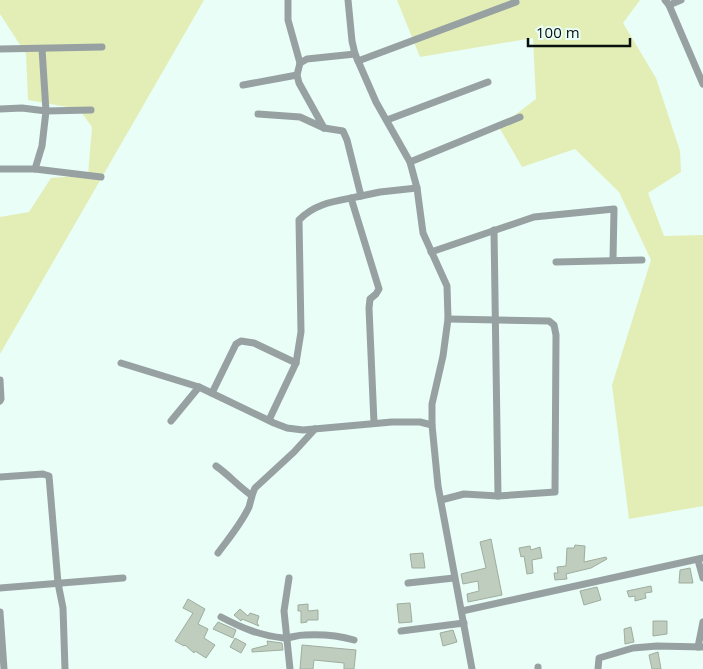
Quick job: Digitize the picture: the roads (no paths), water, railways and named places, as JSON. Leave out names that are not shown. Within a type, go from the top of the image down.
[{"type":"street","points":[[288,0],[288,20],[300,63],[297,75],[324,128]]},
{"type":"street","points":[[348,0],[355,54],[376,102],[410,162],[417,188],[423,233],[447,286],[448,319],[443,356],[432,404],[432,425],[438,486],[472,669]]},
{"type":"street","points":[[681,0],[667,3],[703,84]]},
{"type":"street","points":[[358,62],[516,2]]},
{"type":"street","points":[[0,50],[102,48]]},
{"type":"street","points":[[36,169],[42,146],[46,111],[42,49]]},
{"type":"street","points":[[300,63],[307,59],[355,54]]},
{"type":"street","points":[[243,85],[297,75]]},
{"type":"street","points":[[387,120],[488,82]]},
{"type":"street","points":[[0,109],[92,110]]},
{"type":"street","points":[[258,114],[300,117],[324,128],[338,129],[346,134],[361,196]]},
{"type":"street","points":[[410,162],[520,117]]},
{"type":"street","points":[[0,169],[36,169],[100,178]]},
{"type":"street","points":[[269,420],[296,363],[301,332],[300,220],[314,208],[329,202],[380,192],[417,188]]},
{"type":"street","points":[[351,198],[379,289],[370,299],[369,308],[374,423]]},
{"type":"street","points":[[431,252],[534,217],[614,209],[613,260]]},
{"type":"street","points":[[494,230],[498,496]]},
{"type":"street","points":[[556,262],[642,260]]},
{"type":"street","points":[[441,500],[464,494],[498,496],[555,492],[556,335],[554,325],[549,321],[448,319]]},
{"type":"street","points":[[212,393],[236,344],[241,341],[254,343],[296,363]]},
{"type":"street","points":[[121,363],[199,387],[269,420],[295,429],[411,421],[432,425]]},
{"type":"street","points":[[0,380],[2,399],[0,401]]},
{"type":"street","points":[[171,421],[199,387]]},
{"type":"street","points":[[218,552],[236,529],[250,505],[251,495],[255,488],[294,452],[315,429]]},
{"type":"street","points":[[216,466],[251,495]]},
{"type":"street","points":[[0,477],[43,474],[48,476],[58,583],[63,608],[66,669]]},
{"type":"street","points":[[462,612],[700,559],[703,578]]},
{"type":"street","points":[[0,588],[123,578]]},
{"type":"street","points":[[289,578],[284,611],[290,669]]},
{"type":"street","points":[[408,583],[454,578]]},
{"type":"street","points":[[0,612],[4,669]]},
{"type":"street","points":[[221,617],[245,630],[259,634],[287,638],[301,635],[331,634],[354,640]]},
{"type":"street","points":[[598,669],[599,658],[634,648],[658,646],[701,647],[703,622]]},
{"type":"street","points":[[401,631],[464,623]]}]
